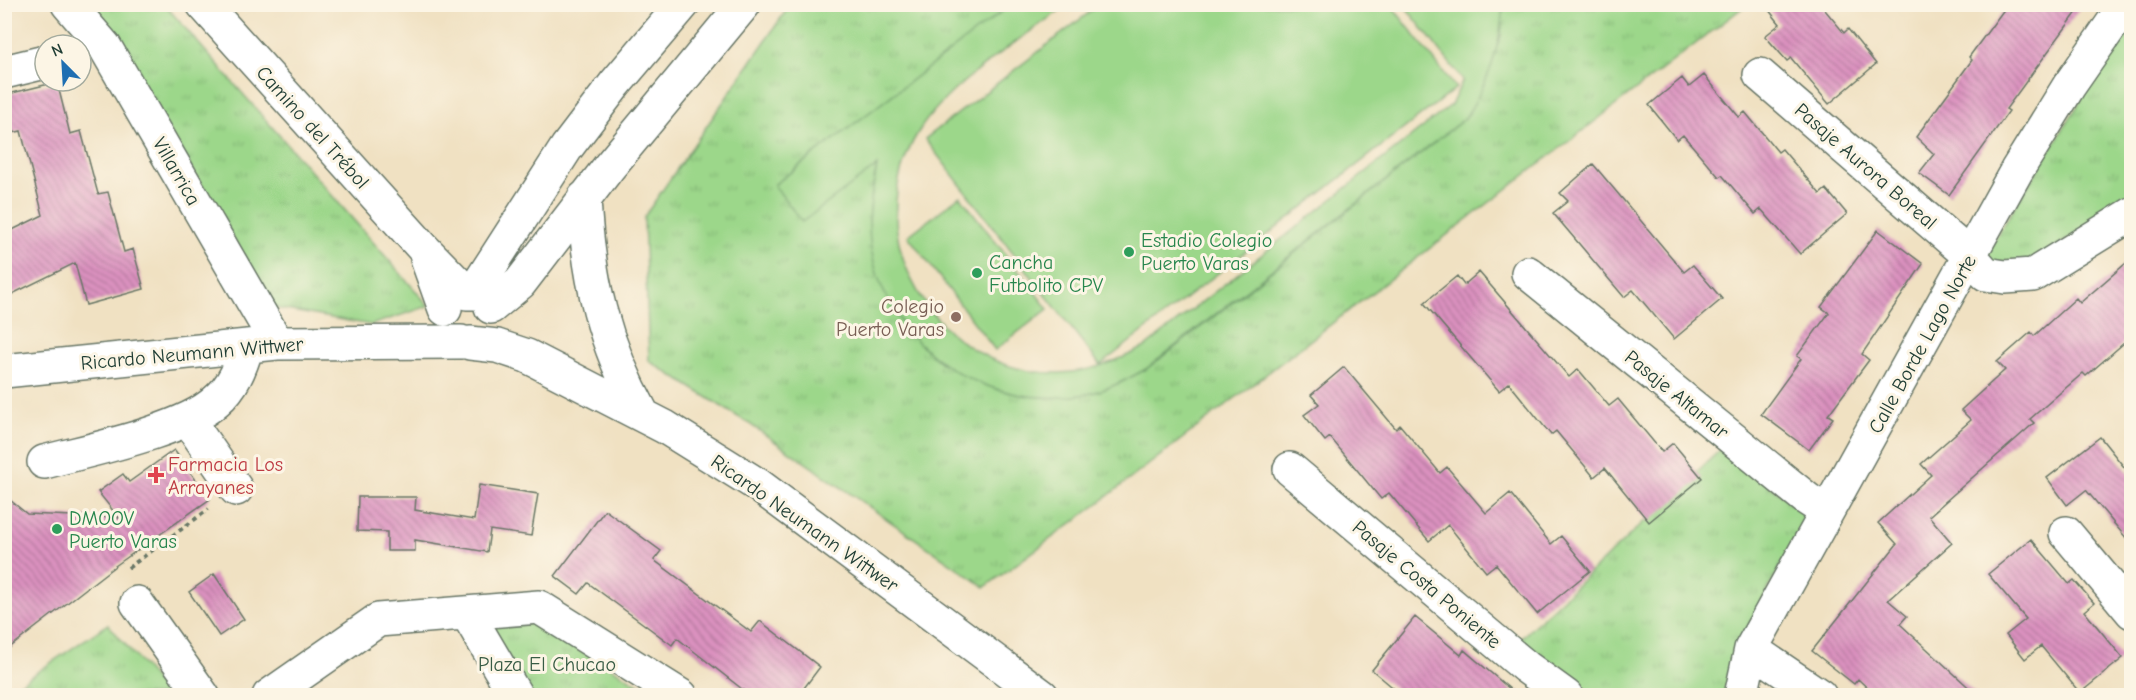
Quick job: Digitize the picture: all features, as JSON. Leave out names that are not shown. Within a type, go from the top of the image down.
[{"type":"street","name":"Villarrica","points":[[68,4],[84,33]]},
{"type":"street","name":"Camino del Trébol","points":[[203,4],[424,249],[468,315]]},
{"type":"street","points":[[468,315],[567,147],[615,84],[684,4]]},
{"type":"street","points":[[468,315],[520,282],[584,198],[744,4]]},
{"type":"street","name":"Calle Borde Lago Norte","points":[[1741,696],[1751,649],[1827,512],[2018,170],[2058,105],[2126,5]]},
{"type":"street","name":"Villarrica","points":[[93,50],[262,344]]},
{"type":"street","points":[[4,72],[33,65]]},
{"type":"street","name":"Pasaje Aurora Boreal","points":[[1760,75],[1971,257],[1986,274],[2005,277],[2032,275],[2132,214]]},
{"type":"street","points":[[584,198],[586,246],[599,314],[613,356],[642,415]]},
{"type":"street","name":"Pasaje Altamar","points":[[1528,273],[1827,512]]},
{"type":"street","name":"Ricardo Neumann Wittwer","points":[[4,371],[262,344],[380,342],[468,315],[512,339],[532,357],[642,415],[758,485],[1042,696]]},
{"type":"street","points":[[44,462],[188,420],[218,400],[231,384],[241,366],[262,344]]},
{"type":"street","points":[[188,420],[236,489]]},
{"type":"street","name":"Pasaje Costa Poniente","points":[[1290,469],[1526,667],[1566,696]]},
{"type":"street","points":[[2066,533],[2132,612]]},
{"type":"street","points":[[137,603],[203,696]]},
{"type":"street","points":[[269,696],[378,620],[539,607],[681,696]]},
{"type":"street","points":[[467,613],[516,696]]},
{"type":"street","points":[[1751,649],[1820,696]]},
{"type":"path","points":[[137,603],[118,575],[236,489]]},
{"type":"green space","points":[[1012,4],[1067,5],[967,79],[932,113],[919,131],[901,172],[896,213],[902,254],[918,292],[943,325],[976,351],[1015,367],[1059,373],[1104,365],[1145,347],[1451,105],[1463,80],[1404,5],[1503,6],[1492,65],[1481,91],[1465,118],[1146,369],[1102,390],[1087,394],[1050,397],[1014,394],[979,383],[948,366],[920,344],[898,317],[881,284],[871,248],[869,217],[877,166],[802,222],[774,185]]},
{"type":"green space","points":[[99,5],[165,5],[429,306],[371,325],[275,308],[98,13]]},
{"type":"green space","points":[[790,5],[1012,5],[774,185],[877,166],[870,223],[872,250],[878,275],[901,321],[919,343],[941,363],[1118,384],[1146,369],[1168,353],[1465,118],[1501,36],[1503,5],[1746,5],[1087,512],[985,587],[748,423],[649,361],[644,217]]},
{"type":"green space","name":"Estadio Colegio Puerto Varas","points":[[1099,5],[1391,5],[1456,88],[1100,365],[925,139]]},
{"type":"green space","points":[[2131,19],[2131,200],[2028,264],[1971,278]]},
{"type":"green space","name":"Cancha Futbolito CPV","points":[[960,196],[1048,309],[995,350],[908,236]]},
{"type":"green space","points":[[1721,449],[1808,514],[1731,660],[1724,695],[1591,695],[1519,640]]},
{"type":"green space","name":"Plaza El Chucao","points":[[536,622],[656,695],[529,695],[487,626]]},
{"type":"green space","points":[[108,624],[168,695],[5,695],[5,694]]},
{"type":"building","points":[[1764,4],[1820,4],[1844,33],[1848,29],[1876,64],[1829,104],[1791,58],[1787,61],[1765,36],[1780,24]]},
{"type":"building","points":[[2008,4],[2083,4],[2006,109],[2009,111],[1949,195],[1919,173],[1934,154],[1916,137],[1972,60],[1969,57]]},
{"type":"building","points":[[1704,75],[1739,117],[1745,112],[1778,152],[1782,149],[1820,194],[1826,189],[1847,214],[1800,254],[1761,209],[1755,214],[1722,175],[1719,177],[1683,135],[1677,140],[1649,105],[1682,78],[1689,87]]},
{"type":"building","points":[[33,88],[33,93],[60,93],[70,134],[81,131],[98,194],[108,192],[124,252],[133,249],[144,289],[86,305],[75,263],[4,298],[4,234],[43,215],[21,131],[12,133],[4,95]]},
{"type":"building","points":[[1593,164],[1684,272],[1693,265],[1722,299],[1674,339],[1633,290],[1624,297],[1553,213],[1568,201],[1560,193]]},
{"type":"building","points":[[1878,230],[1923,264],[1862,354],[1869,360],[1828,415],[1833,418],[1809,450],[1761,414],[1801,359],[1797,356],[1829,313],[1821,307]]},
{"type":"building","points":[[2132,258],[2132,336],[2086,376],[2083,373],[2030,419],[2034,423],[1929,516],[1952,543],[1888,600],[1907,616],[1900,624],[1978,696],[1876,696],[1858,679],[1854,684],[1812,651],[1897,544],[1878,523],[1931,475],[1921,464],[1971,420],[1961,410],[2005,370],[1997,362],[2031,332],[2034,336],[2076,298],[2080,303]]},
{"type":"building","points":[[1479,272],[1569,377],[1578,369],[1609,406],[1618,399],[1662,452],[1673,443],[1702,478],[1649,522],[1605,468],[1594,477],[1556,431],[1551,435],[1509,383],[1499,391],[1424,303],[1457,276],[1464,285]]},
{"type":"building","points":[[1344,367],[1396,429],[1400,425],[1440,473],[1447,467],[1486,513],[1510,493],[1551,544],[1561,536],[1590,571],[1537,614],[1496,564],[1486,572],[1448,525],[1429,541],[1389,493],[1381,499],[1330,437],[1325,441],[1304,415],[1319,404],[1311,395]]},
{"type":"building","points":[[2100,437],[2132,477],[2132,545],[2086,490],[2067,505],[2047,478]]},
{"type":"building","points":[[174,450],[210,499],[115,566],[4,652],[4,495],[27,514],[119,518],[98,492],[123,474],[129,482]]},
{"type":"building","points":[[479,485],[538,494],[531,536],[490,530],[487,552],[415,540],[415,551],[387,551],[387,532],[357,531],[358,497],[416,497],[415,510],[474,520]]},
{"type":"building","points":[[605,510],[661,551],[654,560],[751,632],[760,621],[820,667],[798,696],[751,696],[677,638],[672,645],[588,583],[579,594],[555,576]]},
{"type":"building","points":[[2031,539],[2069,584],[2074,580],[2094,603],[2084,611],[2123,658],[2080,693],[2041,646],[2025,659],[2006,635],[2026,619],[1988,574]]},
{"type":"building","points":[[214,574],[244,619],[219,636],[189,592]]},
{"type":"building","points":[[1415,617],[1461,655],[1464,650],[1518,696],[1403,696],[1372,670]]},
{"type":"place","name":"Estadio Colegio Puerto Varas","points":[[1129,252]]},
{"type":"place","name":"Cancha Futbolito CPV","points":[[977,273]]},
{"type":"place","name":"Colegio Puerto Varas","points":[[956,317]]},
{"type":"place","name":"Farmacia Los Arrayanes","points":[[156,475]]},
{"type":"place","name":"DMOOV Puerto Varas","points":[[57,529]]}]
